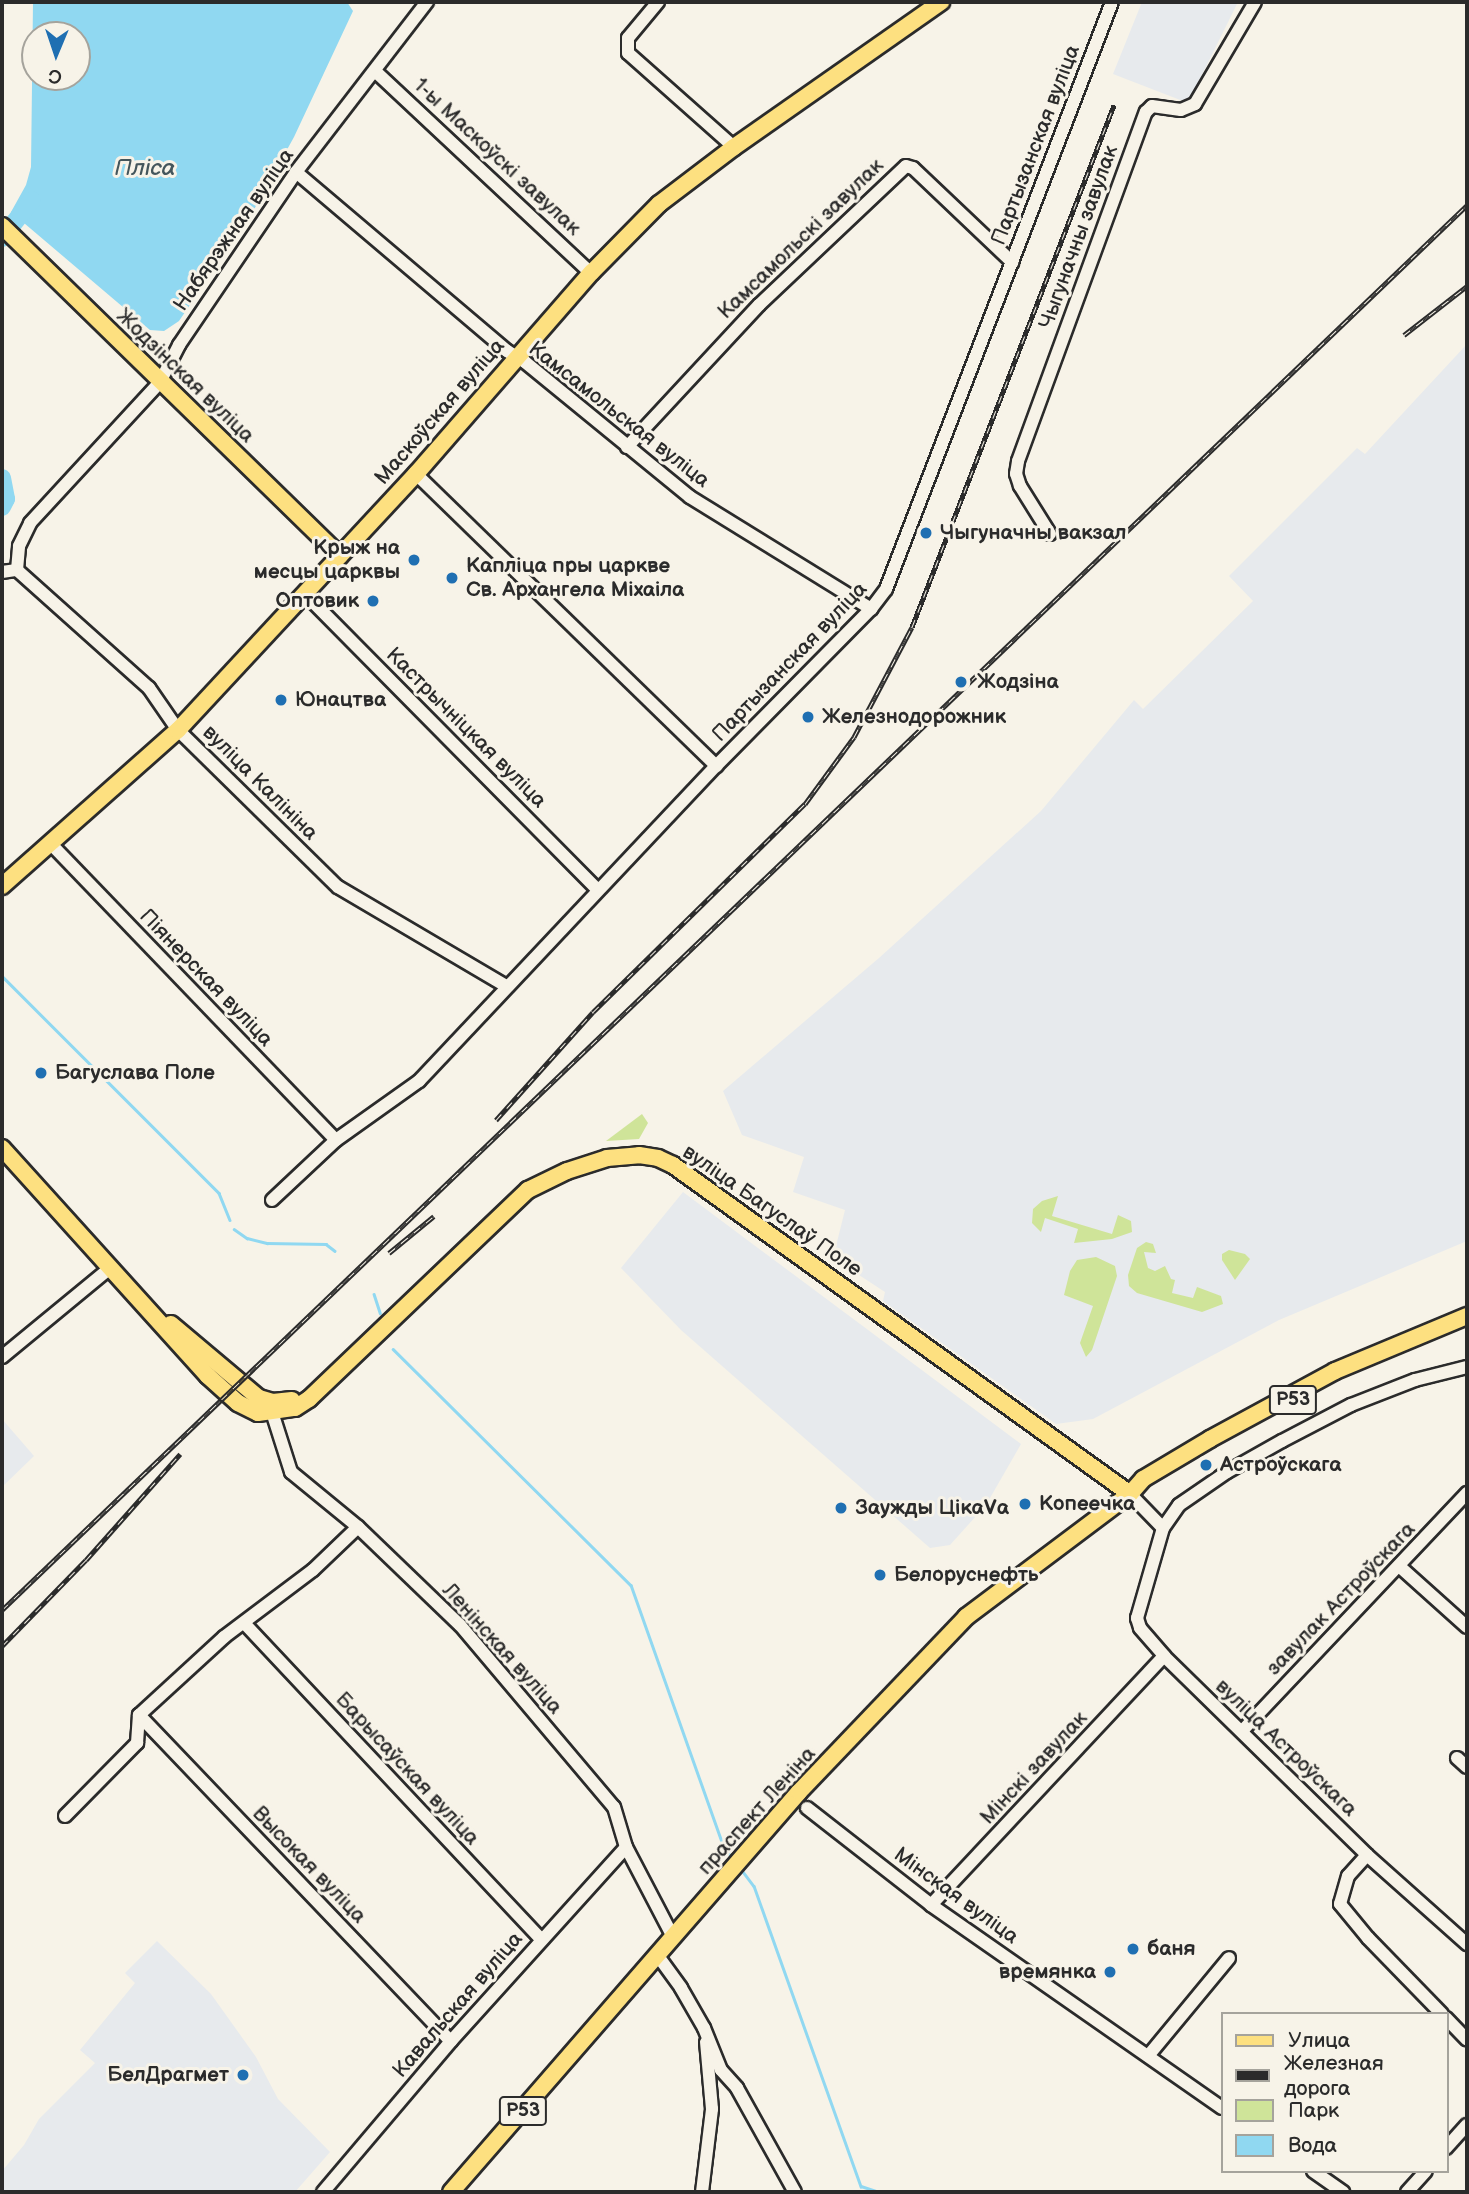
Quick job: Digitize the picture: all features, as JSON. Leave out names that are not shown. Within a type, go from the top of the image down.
[{"type":"main road","name":"Маскоўская вуліца","points":[[2,887],[178,730],[416,474],[591,273],[659,204],[734,147],[941,2]]},
{"type":"main road","name":"Жодзінская вуліца","points":[[2,226],[340,556]]},
{"type":"main road","name":"вуліца Багуслаў Поле","points":[[2,1148],[208,1376],[238,1403],[258,1413],[295,1408],[309,1399],[528,1190],[567,1171],[607,1158],[639,1155],[673,1165],[1130,1494]]},
{"type":"main road","name":"вуліца Багуслаў Поле","points":[[145,1306],[195,1342],[259,1398],[273,1402],[291,1400],[325,1382]]},
{"type":"main road","name":"праспект Леніна","points":[[451,2192],[808,1782],[966,1617],[1130,1494],[1143,1479],[1288,1394],[1467,1316]]},
{"type":"main road","name":"праспект Леніна","points":[[1130,1494],[1147,1488],[1198,1454],[1304,1394],[1467,1328]]},
{"type":"street","name":"Набярэжная вуліца","points":[[17,570],[19,546],[30,523],[160,382],[179,345],[296,172],[427,2]]},
{"type":"street","points":[[658,2],[628,38],[628,53],[734,147]]},
{"type":"street","name":"Партызанская вуліца","points":[[272,1200],[336,1140],[418,1081],[716,766],[872,609],[886,589],[904,550],[1112,2]]},
{"type":"street","name":"Чыгуначны завулак","points":[[1051,534],[1020,486],[1016,474],[1018,461],[1141,124],[1146,111],[1152,106],[1181,110],[1195,104],[1255,2]]},
{"type":"street","name":"1-ы Маскоўскі завулак","points":[[375,71],[591,273]]},
{"type":"street","name":"Камсамольскі завулак","points":[[627,447],[759,305],[906,166],[914,168],[1012,262]]},
{"type":"street","name":"Камсамольская вуліца","points":[[296,172],[690,497],[872,609]]},
{"type":"street","points":[[416,474],[716,766]]},
{"type":"street","points":[[2,572],[17,570]]},
{"type":"street","name":"вуліца Калініна","points":[[17,570],[149,688],[178,730],[338,887],[506,986]]},
{"type":"street","name":"Кастрычніцкая вуліца","points":[[306,594],[598,890]]},
{"type":"street","name":"Піянерская вуліца","points":[[50,843],[336,1140]]},
{"type":"street","points":[[2,1357],[110,1267]]},
{"type":"street","points":[[1130,1494],[1163,1528],[1179,1505],[1282,1441],[1351,1405],[1415,1380],[1467,1367]]},
{"type":"street","name":"Ленінская вуліца","points":[[272,1412],[291,1472],[358,1527],[460,1625],[614,1807],[626,1847],[673,1937]]},
{"type":"street","name":"завулак Астроўскага","points":[[1242,1731],[1467,1493]]},
{"type":"street","points":[[65,1816],[137,1743],[139,1715],[223,1637],[244,1624],[313,1570],[358,1527]]},
{"type":"street","name":"вуліца Астроўскага","points":[[1163,1528],[1137,1618],[1140,1628],[1164,1656],[1367,1855],[1467,1944]]},
{"type":"street","points":[[1399,1566],[1467,1627]]},
{"type":"street","name":"Барысаўская вуліца","points":[[244,1624],[541,1939]]},
{"type":"street","name":"Мінскі завулак","points":[[931,1905],[1164,1656]]},
{"type":"street","name":"Высокая вуліца","points":[[139,1715],[451,2041]]},
{"type":"street","name":"Мінская вуліца","points":[[807,1808],[931,1905],[1220,2107]]},
{"type":"street","name":"Кавальская вуліца","points":[[323,2192],[451,2041],[626,1847]]},
{"type":"street","points":[[1367,1855],[1348,1876],[1340,1904],[1368,1938],[1440,2012]]},
{"type":"street","points":[[658,1956],[704,2028],[721,2070],[737,2088],[794,2192]]},
{"type":"street","points":[[1148,2056],[1228,1958]]},
{"type":"street","points":[[1448,2020],[1467,2040]]},
{"type":"street","points":[[702,2192],[712,2109],[704,2028]]},
{"type":"street","points":[[1448,2146],[1467,2125]]},
{"type":"street","points":[[1316,2173],[1343,2192]]},
{"type":"street","points":[[1407,2192],[1424,2173]]},
{"type":"shaded area","points":[[1142,2],[1238,2],[1188,103],[1113,74]]},
{"type":"shaded area","points":[[1467,344],[1467,1241],[1279,1320],[1093,1419],[1056,1424],[883,1301],[885,1292],[833,1258],[845,1210],[793,1192],[804,1157],[742,1135],[723,1091],[879,958],[1041,811],[1134,700],[1143,709],[1253,601],[1229,576],[1357,448],[1365,454]]},
{"type":"shaded area","points":[[683,1192],[1021,1444],[986,1505],[950,1545],[930,1548],[681,1330],[621,1268]]},
{"type":"shaded area","points":[[2,1419],[34,1456],[2,1487]]},
{"type":"shaded area","points":[[157,1941],[211,1994],[256,2057],[278,2099],[330,2152],[295,2192],[2,2192],[2,2171],[24,2145],[39,2119],[95,2063],[80,2050],[135,1983],[125,1973]]},
{"type":"green space","points":[[642,1114],[648,1123],[639,1139],[606,1141]]},
{"type":"green space","points":[[1058,1196],[1052,1216],[1112,1234],[1118,1215],[1131,1221],[1132,1232],[1112,1239],[1074,1243],[1078,1229],[1045,1218],[1041,1232],[1032,1223],[1033,1209],[1042,1201]]},
{"type":"green space","points":[[1146,1242],[1153,1244],[1156,1253],[1144,1252],[1148,1268],[1155,1271],[1165,1266],[1171,1279],[1175,1280],[1172,1293],[1193,1298],[1197,1287],[1221,1296],[1223,1304],[1202,1312],[1137,1293],[1129,1286],[1128,1275],[1137,1248]]},
{"type":"green space","points":[[1229,1250],[1245,1254],[1250,1259],[1235,1280],[1222,1260],[1222,1254]]},
{"type":"green space","points":[[1096,1257],[1115,1266],[1117,1276],[1092,1350],[1086,1357],[1080,1343],[1093,1306],[1064,1295],[1070,1271],[1077,1260]]},
{"type":"water","name":"Пліса","points":[[33,2],[347,2],[353,11],[294,137],[251,215],[179,321],[164,331],[150,330],[11,212],[26,185],[31,167],[32,91],[91,91],[91,21],[33,21]]},
{"type":"waterway","name":"Пліса","points":[[2,238],[32,200]]},
{"type":"waterway","name":"Пліса","points":[[2,478],[6,499],[2,507]]},
{"type":"waterway","points":[[2,976],[219,1193],[230,1220]]},
{"type":"waterway","points":[[234,1229],[247,1238],[267,1243],[326,1244],[335,1251]]},
{"type":"waterway","points":[[374,1294],[380,1313]]},
{"type":"waterway","points":[[393,1349],[631,1585],[724,1847],[732,1858]]},
{"type":"waterway","points":[[741,1869],[754,1886],[861,2186],[880,2192]]},
{"type":"railway","points":[[496,1120],[593,1012],[805,804],[854,737],[912,627],[1114,105]]},
{"type":"railway","points":[[2,1610],[1467,205]]},
{"type":"railway","points":[[1404,335],[1467,286]]},
{"type":"railway","points":[[389,1253],[434,1216]]},
{"type":"railway","points":[[2,1646],[86,1560],[180,1454]]},
{"type":"place","name":"Чыгуначны вакзал","points":[[926,533]]},
{"type":"place","name":"Крыж на месцы царквы","points":[[414,560]]},
{"type":"place","name":"Капліца пры царкве Св. Архангела Міхаіла","points":[[452,578]]},
{"type":"place","name":"Оптовик","points":[[373,601]]},
{"type":"place","name":"Жодзіна","points":[[961,682]]},
{"type":"place","name":"Юнацтва","points":[[281,700]]},
{"type":"place","name":"Железнодорожник","points":[[808,717]]},
{"type":"place","name":"Багуслава Поле","points":[[41,1073]]},
{"type":"place","name":"Астроўскага","points":[[1206,1465]]},
{"type":"place","name":"Копеечка","points":[[1025,1504]]},
{"type":"place","name":"Заужды ЦікаVа","points":[[841,1508]]},
{"type":"place","name":"Белоруснефть","points":[[880,1575]]},
{"type":"place","name":"баня","points":[[1133,1949]]},
{"type":"place","name":"времянка","points":[[1110,1972]]},
{"type":"place","name":"БелДрагмет","points":[[243,2075]]}]
